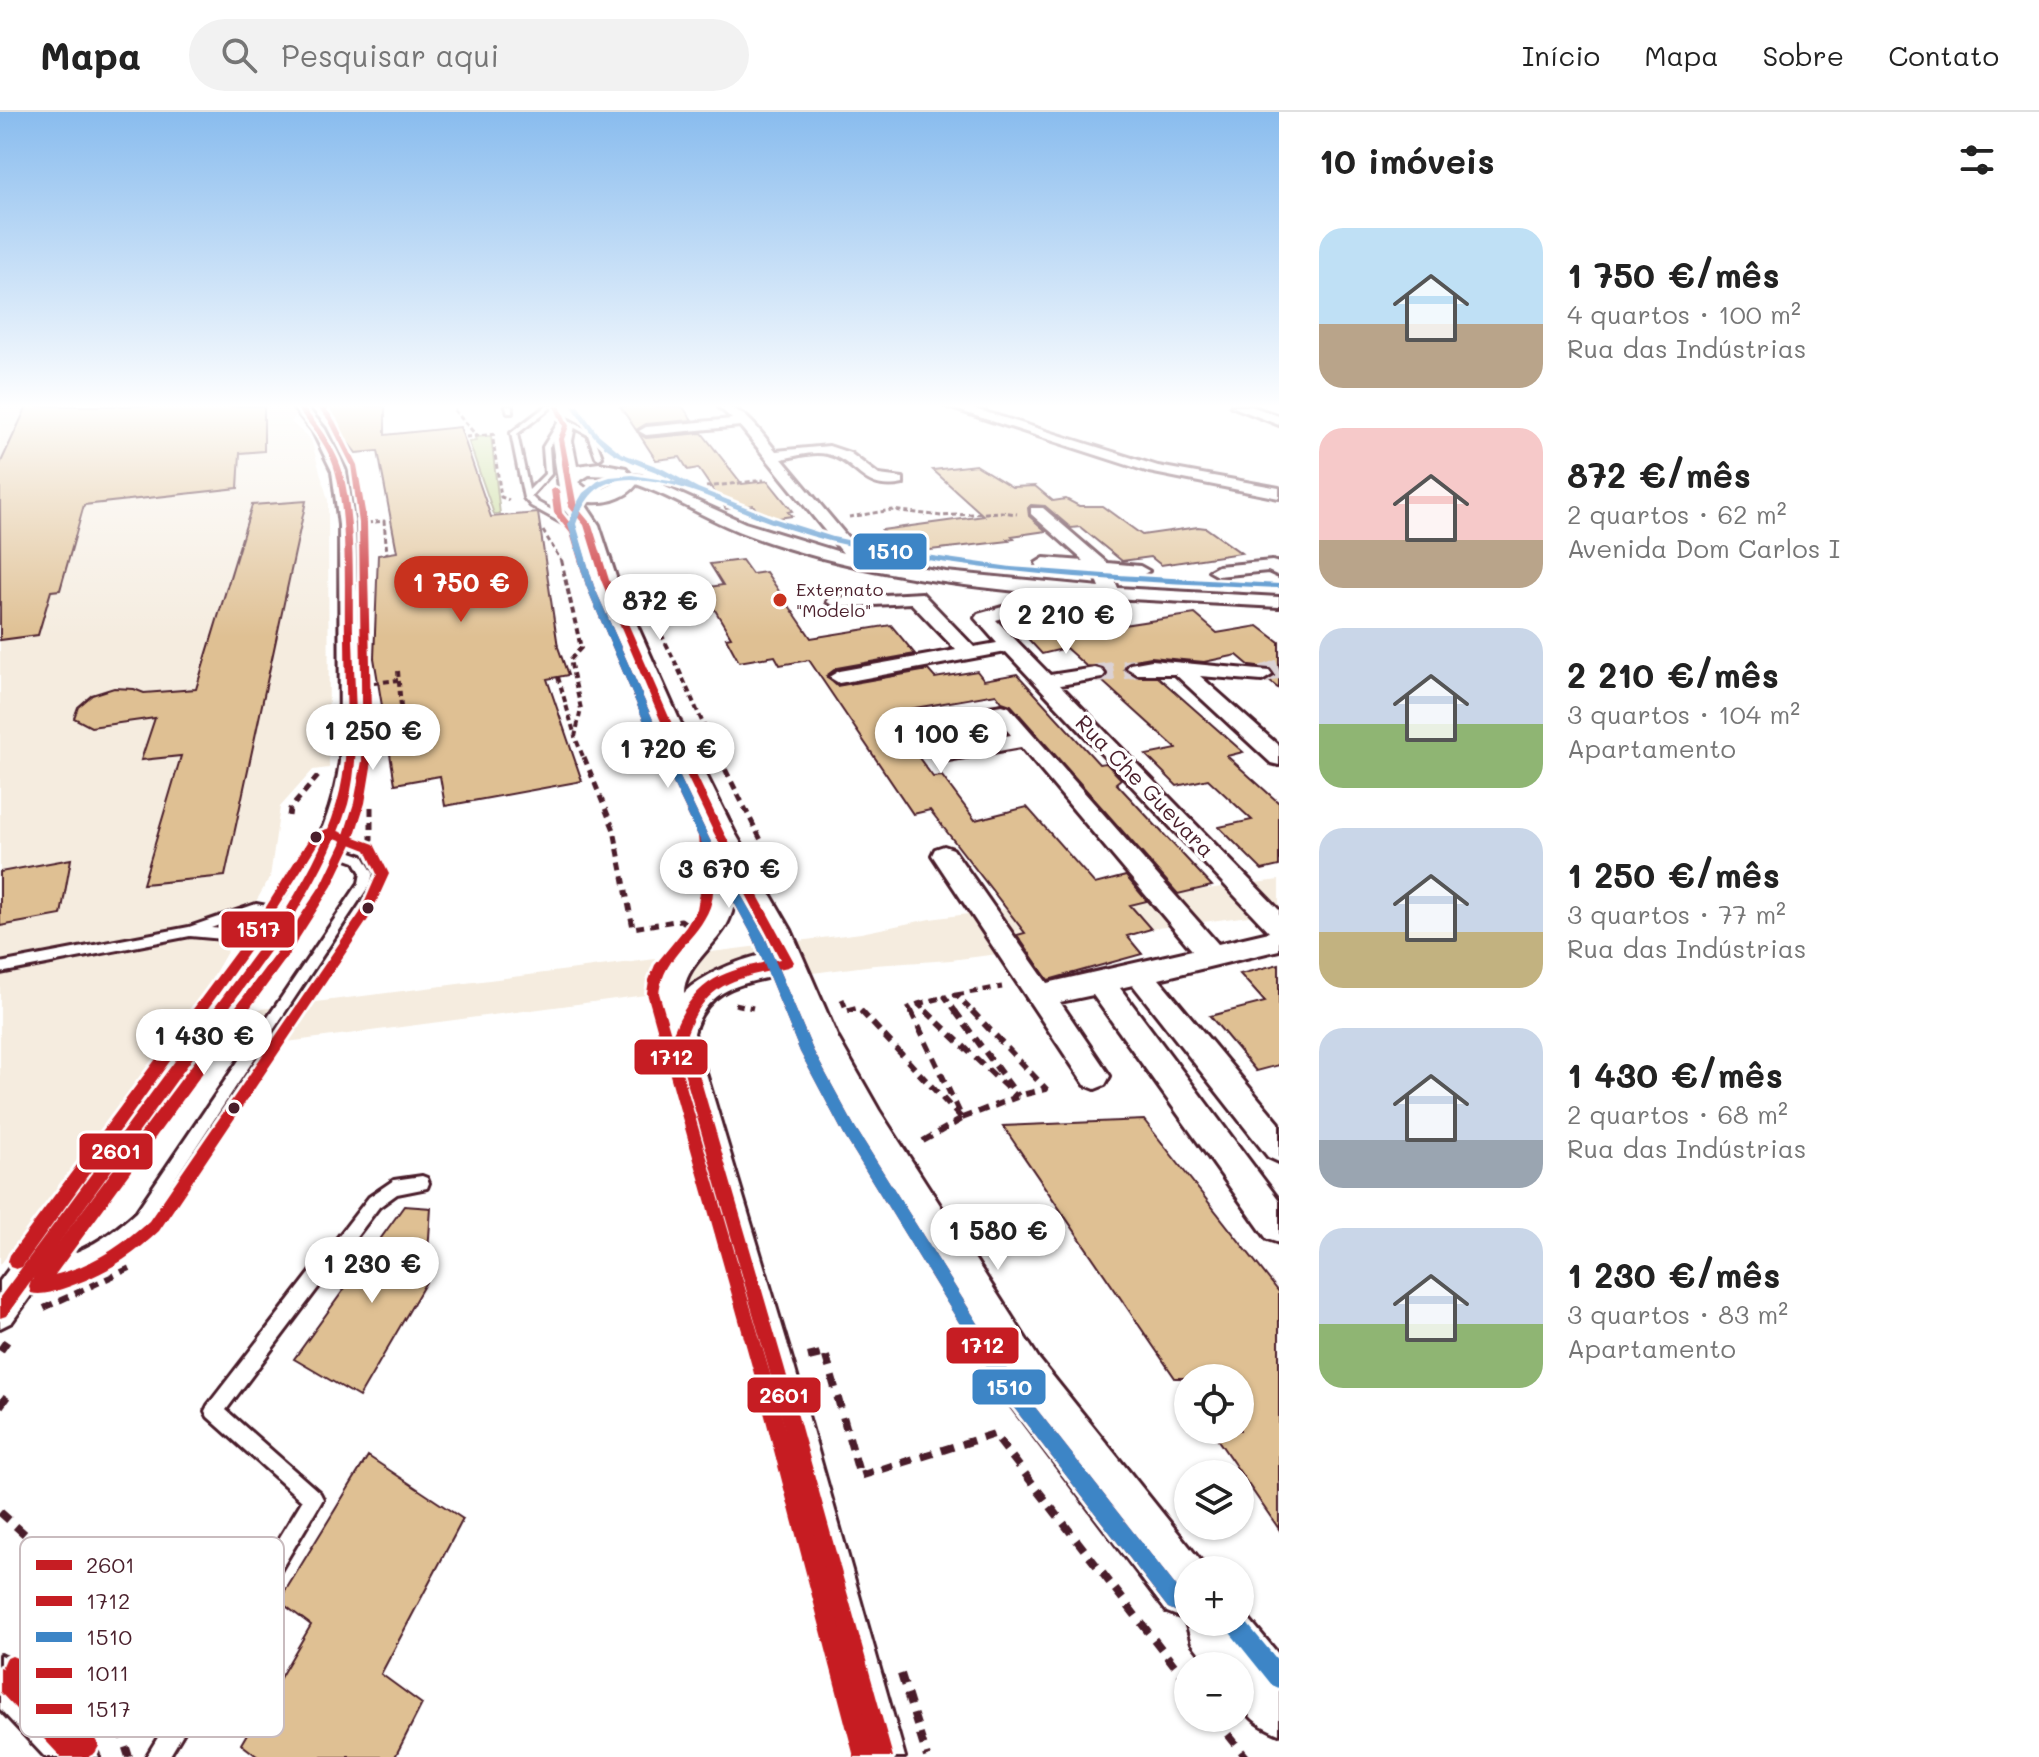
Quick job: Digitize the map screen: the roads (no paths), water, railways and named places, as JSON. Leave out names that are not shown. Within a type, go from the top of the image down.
[{"type":"street","points":[[16,1319],[27,1272],[289,914],[328,848],[348,788],[351,761],[347,525],[341,483]]},
{"type":"street","points":[[794,483],[859,562]]},
{"type":"street","points":[[1213,483],[1237,489],[1279,493]]},
{"type":"street","points":[[569,485],[582,494],[616,484],[679,500],[730,523],[788,543],[859,562],[931,575],[1279,602]]},
{"type":"street","points":[[590,530],[597,507],[616,484]]},
{"type":"street","points":[[569,485],[573,507],[590,530],[605,580],[667,724],[719,833],[788,962],[822,1046],[864,1124],[1021,1377],[1174,1573]]},
{"type":"street","points":[[1037,511],[1101,567],[1110,591]]},
{"type":"street","points":[[788,543],[828,524]]},
{"type":"street","points":[[1044,563],[1140,571]]},
{"type":"street","points":[[1218,571],[1272,566],[1279,571]]},
{"type":"street","name":"Rua Che Guevara","points":[[1044,586],[1047,600],[984,618],[1274,915]]},
{"type":"street","points":[[836,602],[916,597],[969,653]]},
{"type":"street","points":[[839,677],[1010,646]]},
{"type":"street","points":[[1137,668],[1152,666],[1262,675]]},
{"type":"street","points":[[1181,669],[1279,758]]},
{"type":"street","points":[[1044,682],[1095,674]]},
{"type":"street","points":[[1026,739],[1212,955]]},
{"type":"street","points":[[719,833],[721,907],[708,934],[672,974],[669,990],[776,1366],[882,1757]]},
{"type":"street","points":[[944,855],[1095,1076]]},
{"type":"street","points":[[1040,996],[1279,940]]},
{"type":"street","points":[[680,1033],[683,1013],[690,1001],[703,990],[727,978],[788,962]]},
{"type":"street","points":[[1138,972],[1279,1147]]},
{"type":"street","points":[[1098,980],[1279,1227]]},
{"type":"street","points":[[1224,1636],[1279,1703]]},
{"type":"street","points":[[0,1677],[20,1698]]},
{"type":"street","points":[[57,1737],[76,1757]]},
{"type":"lane","points":[[524,483],[527,496],[534,504],[590,530]]},
{"type":"lane","points":[[537,483],[569,485]]},
{"type":"lane","points":[[527,496],[540,484]]},
{"type":"lane","points":[[27,1272],[62,1267],[119,1239],[141,1217],[364,884],[367,873],[359,859],[328,848]]},
{"type":"lane","points":[[0,968],[190,931],[256,908],[289,914]]},
{"type":"lane","points":[[190,931],[223,934],[266,946]]},
{"type":"lane","points":[[284,1548],[314,1499],[214,1411],[374,1202],[394,1187],[422,1183]]},
{"type":"lane","points":[[157,1757],[169,1737]]},
{"type":"tunnel","points":[[1095,674],[1137,668]]},
{"type":"tunnel","points":[[1262,675],[1279,669]]},
{"type":"place","name":"Externato \"Modelo\"","points":[[780,600]]}]
